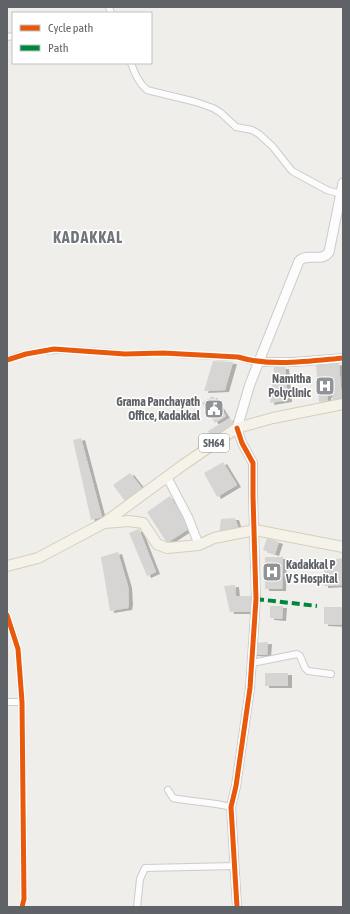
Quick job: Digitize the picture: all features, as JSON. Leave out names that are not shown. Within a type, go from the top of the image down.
[{"type":"main road","points":[[237,428],[250,384],[299,261],[306,257],[322,257],[329,252],[343,183]]},
{"type":"main road","name":"SH64","points":[[7,566],[38,558],[104,523],[237,428],[273,418],[343,404]]},
{"type":"main road","points":[[104,523],[129,522],[143,524],[157,544],[167,548],[199,545],[214,538],[255,530],[343,547]]},
{"type":"street","points":[[132,64],[135,75],[147,90],[196,102],[221,113],[236,127],[252,130],[259,134],[292,171],[327,190],[340,194]]},
{"type":"street","points":[[7,360],[26,354],[54,349],[125,354],[163,353],[238,357],[259,362],[294,362],[343,358]]},
{"type":"street","points":[[237,428],[242,443],[253,463],[256,599],[250,688],[238,771],[231,807],[237,907]]},
{"type":"street","points":[[167,477],[188,517],[199,545]]},
{"type":"street","points":[[7,615],[18,649],[22,702],[24,899],[22,907]]},
{"type":"street","points":[[252,662],[296,654],[300,656],[304,668],[308,671],[331,674]]},
{"type":"street","points":[[7,702],[22,702]]},
{"type":"street","points":[[168,790],[173,798],[207,802],[231,807]]},
{"type":"street","points":[[137,907],[140,879],[145,868],[235,866]]},
{"type":"building","points":[[213,361],[233,362],[225,390],[204,391]]},
{"type":"building","points":[[339,363],[342,400],[333,401],[332,395],[327,396],[328,401],[319,402],[316,365]]},
{"type":"building","points":[[274,367],[285,367],[288,400],[270,403]]},
{"type":"building","name":"Grama Panchayath Office, Kadakkal","points":[[213,396],[226,416],[215,423],[202,403]]},
{"type":"building","points":[[230,418],[235,426],[213,440],[208,431]]},
{"type":"building","points":[[81,438],[102,517],[91,520],[73,440]]},
{"type":"building","points":[[223,462],[237,485],[217,497],[204,473]]},
{"type":"building","points":[[130,473],[142,488],[125,501],[113,485]]},
{"type":"building","points":[[170,496],[190,528],[167,543],[147,512]]},
{"type":"building","points":[[235,518],[239,530],[219,535],[221,519]]},
{"type":"building","points":[[139,529],[156,572],[147,576],[129,533]]},
{"type":"building","points":[[267,538],[279,542],[275,554],[263,550]]},
{"type":"building","points":[[118,552],[128,586],[129,603],[128,608],[110,611],[101,557]]},
{"type":"building","points":[[265,557],[283,557],[282,589],[265,589]]},
{"type":"building","points":[[343,558],[343,585],[324,586],[324,563],[336,562],[336,559]]},
{"type":"building","points":[[235,585],[236,596],[254,596],[254,612],[230,612],[224,586]]},
{"type":"building","points":[[270,606],[283,606],[282,619],[270,618]]},
{"type":"building","points":[[324,607],[343,607],[343,625],[324,624]]},
{"type":"building","points":[[268,642],[267,655],[253,654],[253,643]]},
{"type":"building","points":[[265,673],[288,673],[288,686],[265,686]]},
{"type":"marked path","points":[[256,599],[317,606]]},
{"type":"cycle path","points":[[7,360],[26,354],[54,349],[125,354],[163,353],[238,357],[277,363],[343,358]]},
{"type":"cycle path","points":[[237,428],[242,443],[253,463],[256,599],[250,688],[236,786],[231,807],[237,907]]},
{"type":"cycle path","points":[[7,615],[18,649],[22,702],[24,899],[22,907]]},
{"type":"place","name":"Namitha Polyclinic","points":[[325,386]]},
{"type":"place","name":"Grama Panchayath Office, Kadakkal","points":[[214,409]]},
{"type":"place","name":"Kadakkal P V S Hospital","points":[[272,572]]},
{"type":"district","name":"KADAKKAL","points":[[88,237]]}]
